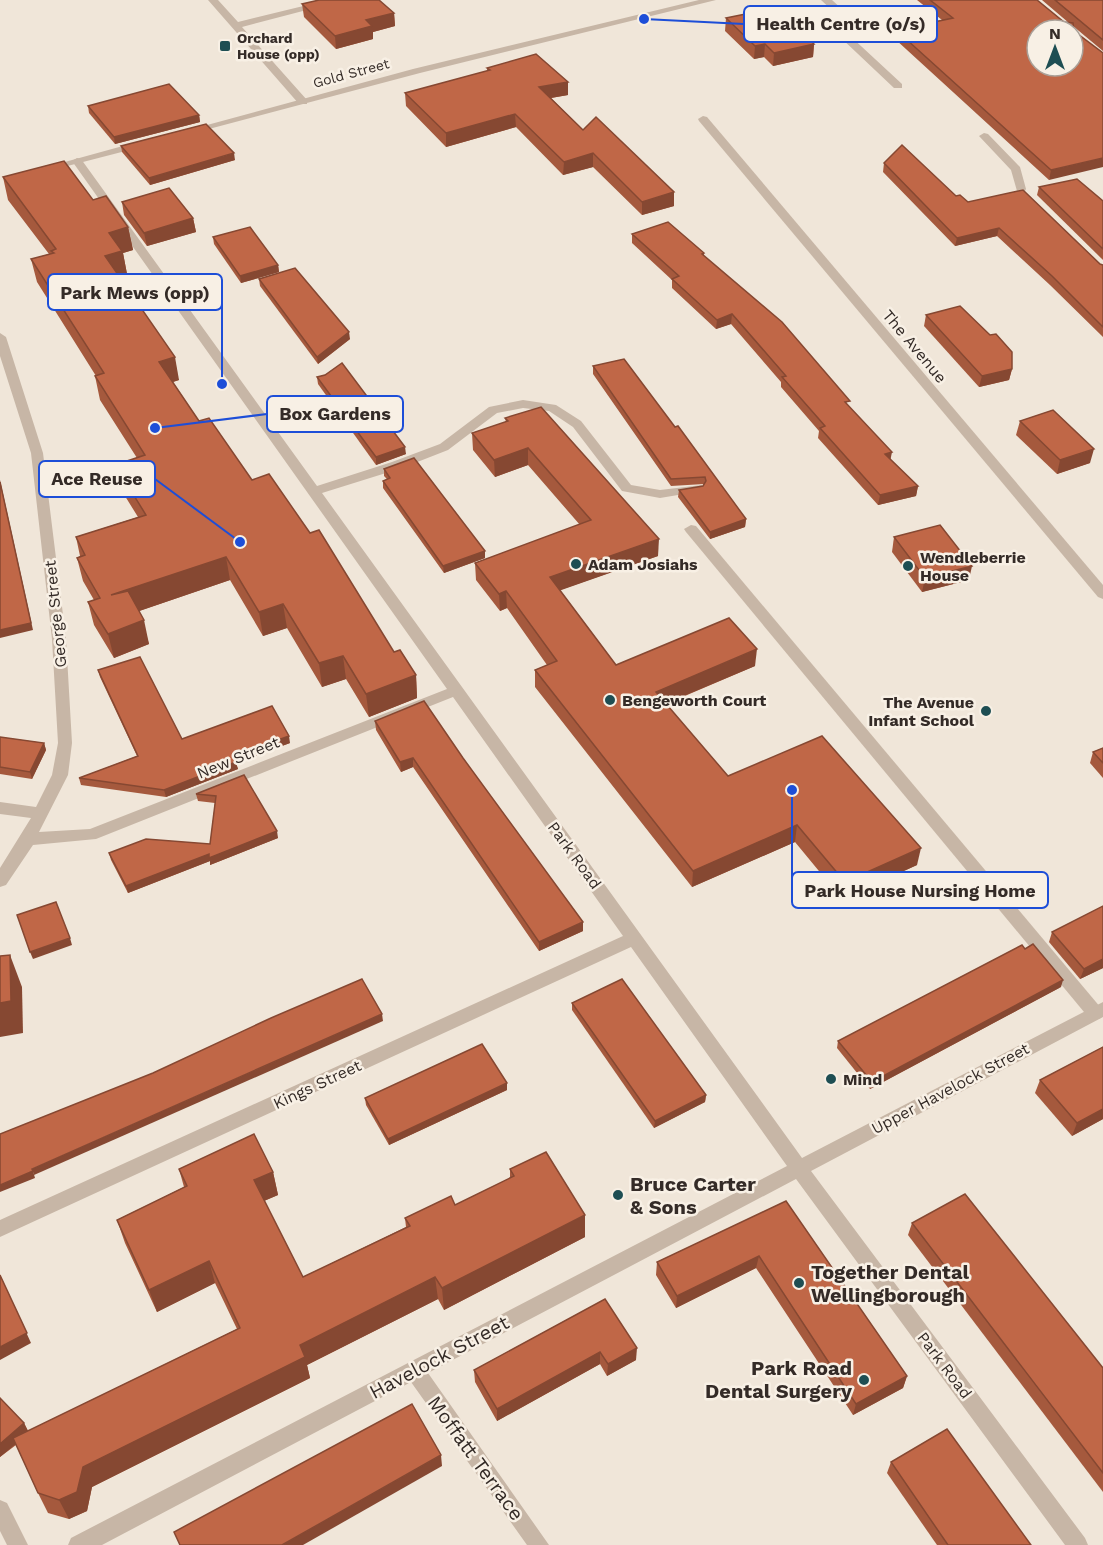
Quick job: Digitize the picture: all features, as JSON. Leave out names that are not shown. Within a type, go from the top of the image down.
[{"type":"street","points":[[213,0],[303,102]]},
{"type":"street","points":[[237,25],[340,0]]},
{"type":"street","name":"Gold Street","points":[[178,134],[417,70],[711,0]]},
{"type":"street","points":[[826,0],[852,24],[842,34],[898,86]]},
{"type":"street","name":"The Avenue","points":[[702,119],[1103,594]]},
{"type":"street","points":[[984,136],[1016,169],[1025,193]]},
{"type":"street","points":[[33,171],[156,140]]},
{"type":"street","name":"Park Road","points":[[77,160],[798,1167],[1078,1545]]},
{"type":"street","name":"George Street","points":[[0,337],[38,453],[59,639],[65,743],[60,774],[28,839],[0,881]]},
{"type":"street","points":[[315,491],[397,465],[444,447],[493,410],[523,404],[552,408],[577,424],[627,488],[660,494],[697,488]]},
{"type":"street","points":[[691,529],[1099,1011]]},
{"type":"street","name":"New Street","points":[[28,839],[91,835],[458,690]]},
{"type":"street","points":[[0,808],[41,814]]},
{"type":"street","name":"Kings Street","points":[[0,1229],[635,938]]},
{"type":"street","name":"Upper Havelock Street","points":[[798,1167],[1099,1011]]},
{"type":"street","name":"Havelock Street","points":[[86,1544],[798,1167]]},
{"type":"street","name":"Moffatt Terrace","points":[[414,1370],[538,1545]]},
{"type":"street","points":[[0,1510],[18,1545]]},
{"type":"building","points":[[319,0],[379,0],[394,13],[366,20],[372,26],[335,36],[302,4]]},
{"type":"building","points":[[930,0],[1037,0],[1059,18],[1025,18],[1025,78],[1085,78],[1085,39],[1103,53],[1103,158],[1051,170],[896,30],[953,18]]},
{"type":"building","points":[[1055,0],[1103,0],[1103,40],[1085,25],[1085,18],[1077,18]]},
{"type":"building","points":[[775,8],[814,44],[774,53],[765,44],[755,46],[726,18]]},
{"type":"building","points":[[536,54],[568,82],[539,87],[583,130],[596,117],[674,192],[642,202],[593,153],[564,162],[515,114],[446,133],[405,93],[490,70],[487,68]]},
{"type":"building","points":[[169,84],[199,115],[114,137],[88,106]]},
{"type":"building","points":[[206,124],[234,153],[149,178],[121,146]]},
{"type":"building","points":[[902,145],[956,196],[960,195],[968,202],[1023,190],[1103,265],[1103,327],[999,228],[957,238],[884,163]]},
{"type":"building","points":[[64,161],[93,200],[106,196],[128,227],[109,233],[122,251],[105,256],[175,357],[159,362],[199,421],[209,418],[252,480],[269,474],[310,533],[319,530],[394,652],[400,650],[416,675],[366,694],[343,656],[319,663],[283,604],[259,612],[226,557],[111,595],[128,591],[144,620],[108,634],[88,602],[100,598],[77,558],[85,555],[76,537],[146,515],[115,465],[145,455],[95,376],[104,373],[31,259],[54,253],[51,251],[56,249],[3,177]]},
{"type":"building","points":[[1077,179],[1103,201],[1103,249],[1039,187]]},
{"type":"building","points":[[169,188],[193,218],[144,233],[122,202]]},
{"type":"building","points":[[668,222],[782,322],[850,401],[845,402],[892,452],[885,454],[918,486],[880,495],[820,428],[825,426],[782,377],[786,376],[732,314],[717,320],[672,279],[679,276],[632,234]]},
{"type":"building","points":[[250,227],[278,265],[240,276],[213,237]]},
{"type":"building","points":[[295,268],[349,332],[317,357],[259,279]]},
{"type":"building","points":[[960,306],[990,335],[996,334],[1012,352],[1012,369],[982,376],[926,315]]},
{"type":"building","points":[[624,359],[675,427],[678,426],[746,519],[710,532],[679,490],[703,486],[706,481],[705,477],[671,479],[593,366]]},
{"type":"building","points":[[342,363],[405,447],[376,457],[317,377],[325,375]]},
{"type":"building","points":[[541,407],[659,539],[550,577],[616,665],[729,618],[757,649],[656,692],[728,776],[822,736],[921,848],[845,882],[797,825],[693,871],[535,670],[557,661],[506,591],[499,594],[475,563],[591,520],[528,448],[494,460],[472,433],[508,421],[505,418]]},
{"type":"building","points":[[1053,410],[1094,449],[1060,460],[1020,421]]},
{"type":"building","points":[[414,458],[485,551],[443,566],[383,481],[390,478],[384,469]]},
{"type":"building","points":[[0,482],[31,623],[0,630]]},
{"type":"building","points":[[940,525],[972,566],[925,578],[894,537]]},
{"type":"building","points":[[140,657],[182,739],[272,706],[289,736],[233,756],[236,762],[164,790],[79,778],[138,756],[98,670]]},
{"type":"building","points":[[424,701],[583,922],[539,942],[413,758],[400,762],[375,721]]},
{"type":"building","points":[[0,737],[44,743],[30,772],[0,767]]},
{"type":"building","points":[[1103,748],[1103,763],[1093,752]]},
{"type":"building","points":[[244,775],[277,831],[209,858],[209,854],[126,886],[109,853],[146,839],[210,844],[216,796],[196,794]]},
{"type":"building","points":[[56,902],[70,938],[30,952],[17,915]]},
{"type":"building","points":[[1103,906],[1103,959],[1084,969],[1052,932]]},
{"type":"building","points":[[1033,944],[1063,980],[872,1082],[838,1041],[1022,945],[1025,949]]},
{"type":"building","points":[[10,955],[11,1001],[0,1003],[0,956]]},
{"type":"building","points":[[362,979],[382,1014],[0,1185],[0,1134],[153,1073]]},
{"type":"building","points":[[622,979],[706,1095],[655,1121],[572,1003]]},
{"type":"building","points":[[482,1044],[507,1083],[388,1139],[365,1098]]},
{"type":"building","points":[[1103,1047],[1103,1109],[1077,1123],[1040,1080]]},
{"type":"building","points":[[254,1134],[273,1172],[254,1180],[303,1277],[410,1226],[405,1218],[451,1196],[455,1205],[514,1176],[510,1169],[546,1152],[585,1215],[442,1288],[435,1277],[300,1345],[305,1357],[83,1467],[77,1492],[59,1500],[38,1493],[13,1438],[240,1328],[209,1261],[149,1290],[117,1220],[187,1186],[179,1169]]},
{"type":"building","points":[[965,1194],[1103,1368],[1103,1473],[912,1223]]},
{"type":"building","points":[[786,1201],[907,1376],[856,1404],[759,1256],[677,1296],[657,1262]]},
{"type":"building","points":[[0,1275],[27,1333],[0,1347]]},
{"type":"building","points":[[605,1299],[637,1348],[608,1364],[600,1352],[497,1409],[474,1370]]},
{"type":"building","points":[[0,1398],[24,1423],[0,1444]]},
{"type":"building","points":[[412,1404],[441,1455],[282,1545],[180,1545],[174,1532]]},
{"type":"building","points":[[947,1429],[1031,1545],[948,1545],[891,1462]]},
{"type":"place","name":"Health Centre (o/s)","points":[[644,19]]},
{"type":"place","name":"Orchard House (opp)","points":[[225,46]]},
{"type":"place","name":"Park Mews (opp)","points":[[222,384]]},
{"type":"place","name":"Box Gardens","points":[[155,428]]},
{"type":"place","name":"Ace Reuse","points":[[240,542]]},
{"type":"place","name":"Adam Josiahs","points":[[576,564]]},
{"type":"place","name":"Wendleberrie House","points":[[908,566]]},
{"type":"place","name":"Bengeworth Court","points":[[610,700]]},
{"type":"place","name":"The Avenue Infant School","points":[[986,711]]},
{"type":"place","name":"Park House Nursing Home","points":[[792,790]]},
{"type":"place","name":"Mind","points":[[831,1079]]},
{"type":"place","name":"Bruce Carter & Sons","points":[[618,1195]]},
{"type":"place","name":"Together Dental Wellingborough","points":[[799,1283]]},
{"type":"place","name":"Park Road Dental Surgery","points":[[864,1380]]}]
